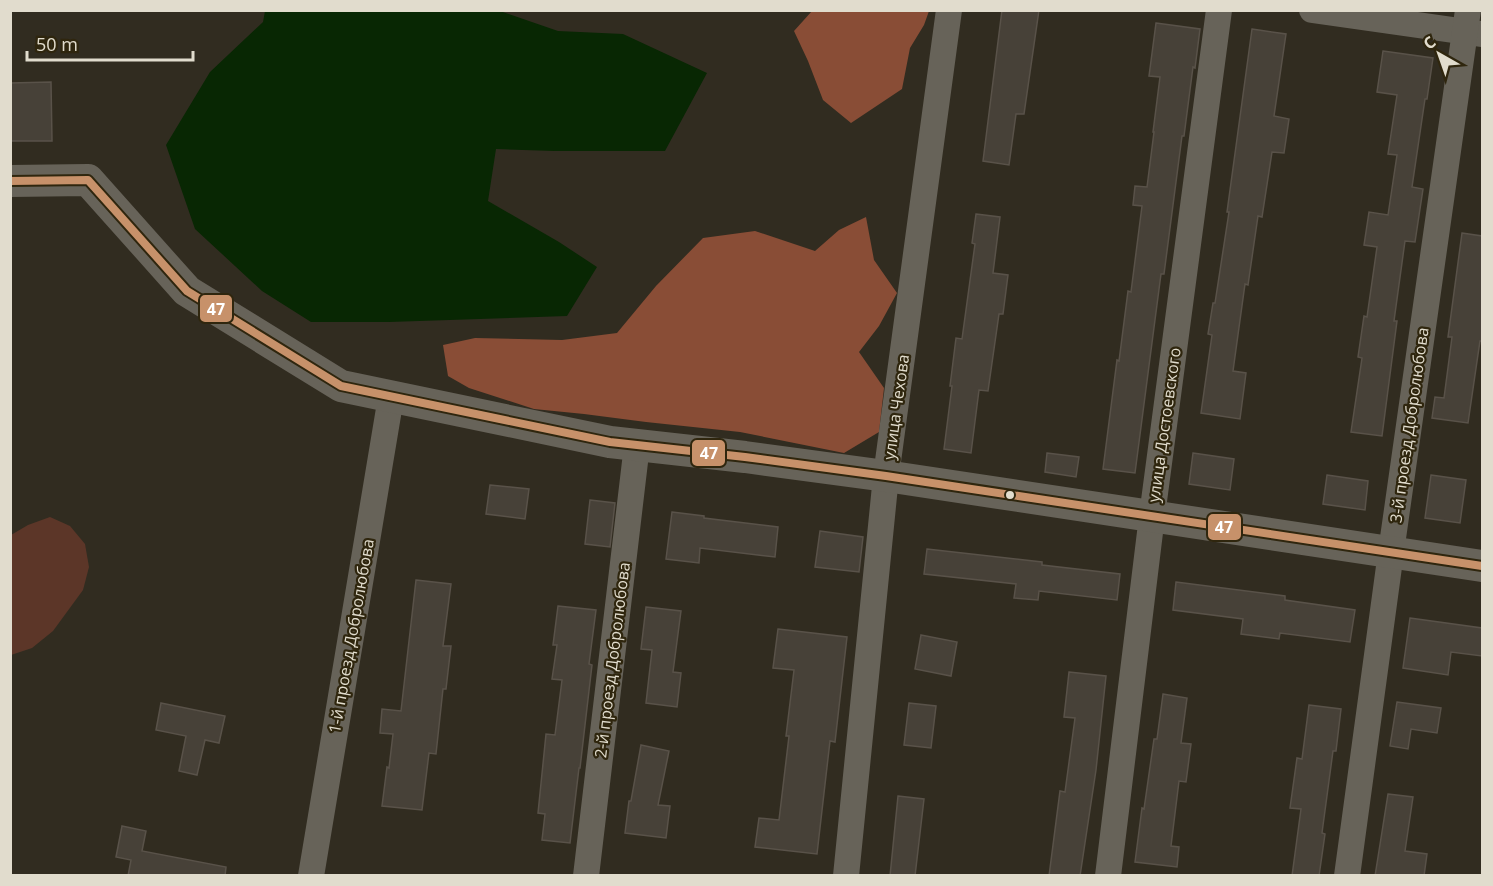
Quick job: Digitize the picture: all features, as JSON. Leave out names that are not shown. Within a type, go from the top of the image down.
[{"type":"street","name":"улица Чехова","points":[[846,876],[886,476],[949,10]]},
{"type":"street","name":"улица Достоевского","points":[[1108,876],[1152,516],[1219,10]]},
{"type":"street","points":[[1312,10],[1472,26]]},
{"type":"street","name":"3-й проезд Добролюбова","points":[[1347,876],[1391,552],[1472,26]]},
{"type":"street","points":[[10,181],[88,180],[187,291],[341,386],[610,442],[886,476],[1482,566]]},
{"type":"street","name":"1-й проезд Добролюбова","points":[[311,876],[392,397]]},
{"type":"street","name":"2-й проезд Добролюбова","points":[[586,876],[637,445]]},
{"type":"shaded area","points":[[265,11],[500,11],[558,31],[623,34],[707,73],[665,151],[496,149],[488,201],[597,267],[567,316],[389,322],[311,322],[262,291],[195,229],[166,145],[210,72],[263,22]]},
{"type":"shaded area","points":[[812,11],[929,11],[924,25],[910,48],[902,89],[851,123],[823,100],[794,31]]},
{"type":"shaded area","points":[[866,217],[874,260],[897,293],[879,326],[859,352],[884,388],[879,432],[844,453],[740,432],[534,409],[469,388],[448,376],[443,345],[475,338],[562,340],[617,333],[656,286],[703,238],[755,231],[815,251],[839,230]]},
{"type":"shaded area","points":[[50,517],[70,526],[85,544],[89,567],[83,590],[53,631],[32,648],[11,655],[11,535],[28,525]]},
{"type":"building","points":[[1002,10],[1039,10],[1024,114],[1016,114],[1009,165],[983,161]]},
{"type":"building","points":[[1156,23],[1200,29],[1184,136],[1182,136],[1164,274],[1161,274],[1135,473],[1103,469],[1117,360],[1119,361],[1128,291],[1131,292],[1142,206],[1133,205],[1135,186],[1147,187],[1154,132],[1160,77],[1149,76]]},
{"type":"building","points":[[1252,29],[1286,34],[1274,116],[1289,119],[1284,153],[1272,152],[1262,217],[1258,216],[1248,285],[1245,284],[1233,371],[1246,373],[1240,419],[1201,413],[1212,335],[1208,334],[1229,212],[1227,212]]},
{"type":"building","points":[[1383,51],[1433,58],[1412,187],[1423,189],[1415,242],[1405,241],[1382,436],[1351,432],[1362,358],[1358,357],[1364,316],[1367,317],[1377,247],[1364,245],[1369,212],[1388,215],[1397,155],[1388,154],[1397,95],[1377,92]]},
{"type":"building","points":[[51,82],[52,141],[10,141],[10,83]]},
{"type":"building","points":[[976,214],[1000,217],[993,273],[1008,275],[1003,314],[999,314],[988,391],[979,390],[971,453],[944,449],[956,338],[962,339],[975,244],[972,243]]},
{"type":"building","points":[[1462,233],[1482,236],[1482,341],[1480,341],[1468,423],[1432,418],[1435,397],[1444,398],[1452,337],[1448,337]]},
{"type":"building","points":[[1047,453],[1079,457],[1076,477],[1045,472]]},
{"type":"building","points":[[1193,453],[1234,459],[1230,490],[1189,484]]},
{"type":"building","points":[[1327,475],[1368,481],[1365,510],[1323,504]]},
{"type":"building","points":[[1431,475],[1466,480],[1460,523],[1425,518]]},
{"type":"building","points":[[490,485],[529,489],[525,519],[486,514]]},
{"type":"building","points":[[590,500],[615,503],[610,547],[585,544]]},
{"type":"building","points":[[672,512],[778,527],[775,557],[700,548],[699,563],[666,559]]},
{"type":"building","points":[[820,531],[863,537],[859,572],[815,567]]},
{"type":"building","points":[[927,549],[1042,562],[1042,565],[1120,574],[1117,600],[1039,591],[1038,600],[1014,598],[1016,584],[924,574]]},
{"type":"building","points":[[416,580],[451,584],[443,646],[451,646],[446,689],[443,689],[436,754],[429,753],[422,810],[382,806],[393,734],[380,733],[382,709],[401,711]]},
{"type":"building","points":[[1176,582],[1285,596],[1285,600],[1355,610],[1350,642],[1280,633],[1279,639],[1241,634],[1243,619],[1173,610]]},
{"type":"building","points":[[558,606],[596,610],[589,664],[592,665],[570,843],[542,840],[545,814],[538,813],[546,734],[555,735],[562,680],[552,679],[557,645],[553,645]]},
{"type":"building","points":[[646,607],[681,611],[673,672],[681,673],[677,707],[646,703],[652,650],[641,649]]},
{"type":"building","points":[[1410,618],[1482,628],[1482,656],[1451,652],[1448,675],[1403,668]]},
{"type":"building","points":[[778,629],[847,637],[835,742],[830,741],[817,854],[755,847],[759,818],[779,820],[789,736],[786,736],[794,670],[773,668]]},
{"type":"building","points":[[921,635],[957,642],[951,676],[915,669]]},
{"type":"building","points":[[1069,672],[1106,676],[1096,770],[1080,876],[1049,876],[1060,791],[1065,792],[1075,718],[1064,717]]},
{"type":"building","points":[[1163,694],[1187,698],[1181,743],[1191,744],[1186,782],[1179,781],[1171,846],[1179,847],[1177,867],[1135,862],[1142,808],[1144,809],[1154,739],[1157,739]]},
{"type":"building","points":[[1397,702],[1441,708],[1437,733],[1411,729],[1408,749],[1390,746]]},
{"type":"building","points":[[161,703],[225,716],[219,743],[205,740],[197,775],[179,771],[186,736],[156,730]]},
{"type":"building","points":[[909,703],[936,706],[931,748],[904,745]]},
{"type":"building","points":[[1309,705],[1341,709],[1322,833],[1325,834],[1319,876],[1292,876],[1301,809],[1290,808],[1297,758],[1302,759]]},
{"type":"building","points":[[641,745],[669,751],[658,805],[670,806],[666,838],[625,833]]},
{"type":"building","points":[[1388,794],[1413,797],[1405,851],[1427,854],[1424,876],[1375,876]]},
{"type":"building","points":[[898,796],[924,799],[915,876],[890,876]]},
{"type":"building","points":[[122,826],[146,831],[142,851],[226,867],[225,876],[128,876],[131,860],[116,857]]},
{"type":"transit line","name":"47","points":[[10,181],[88,180],[187,291],[341,386],[610,442],[886,476],[1482,566]]}]
